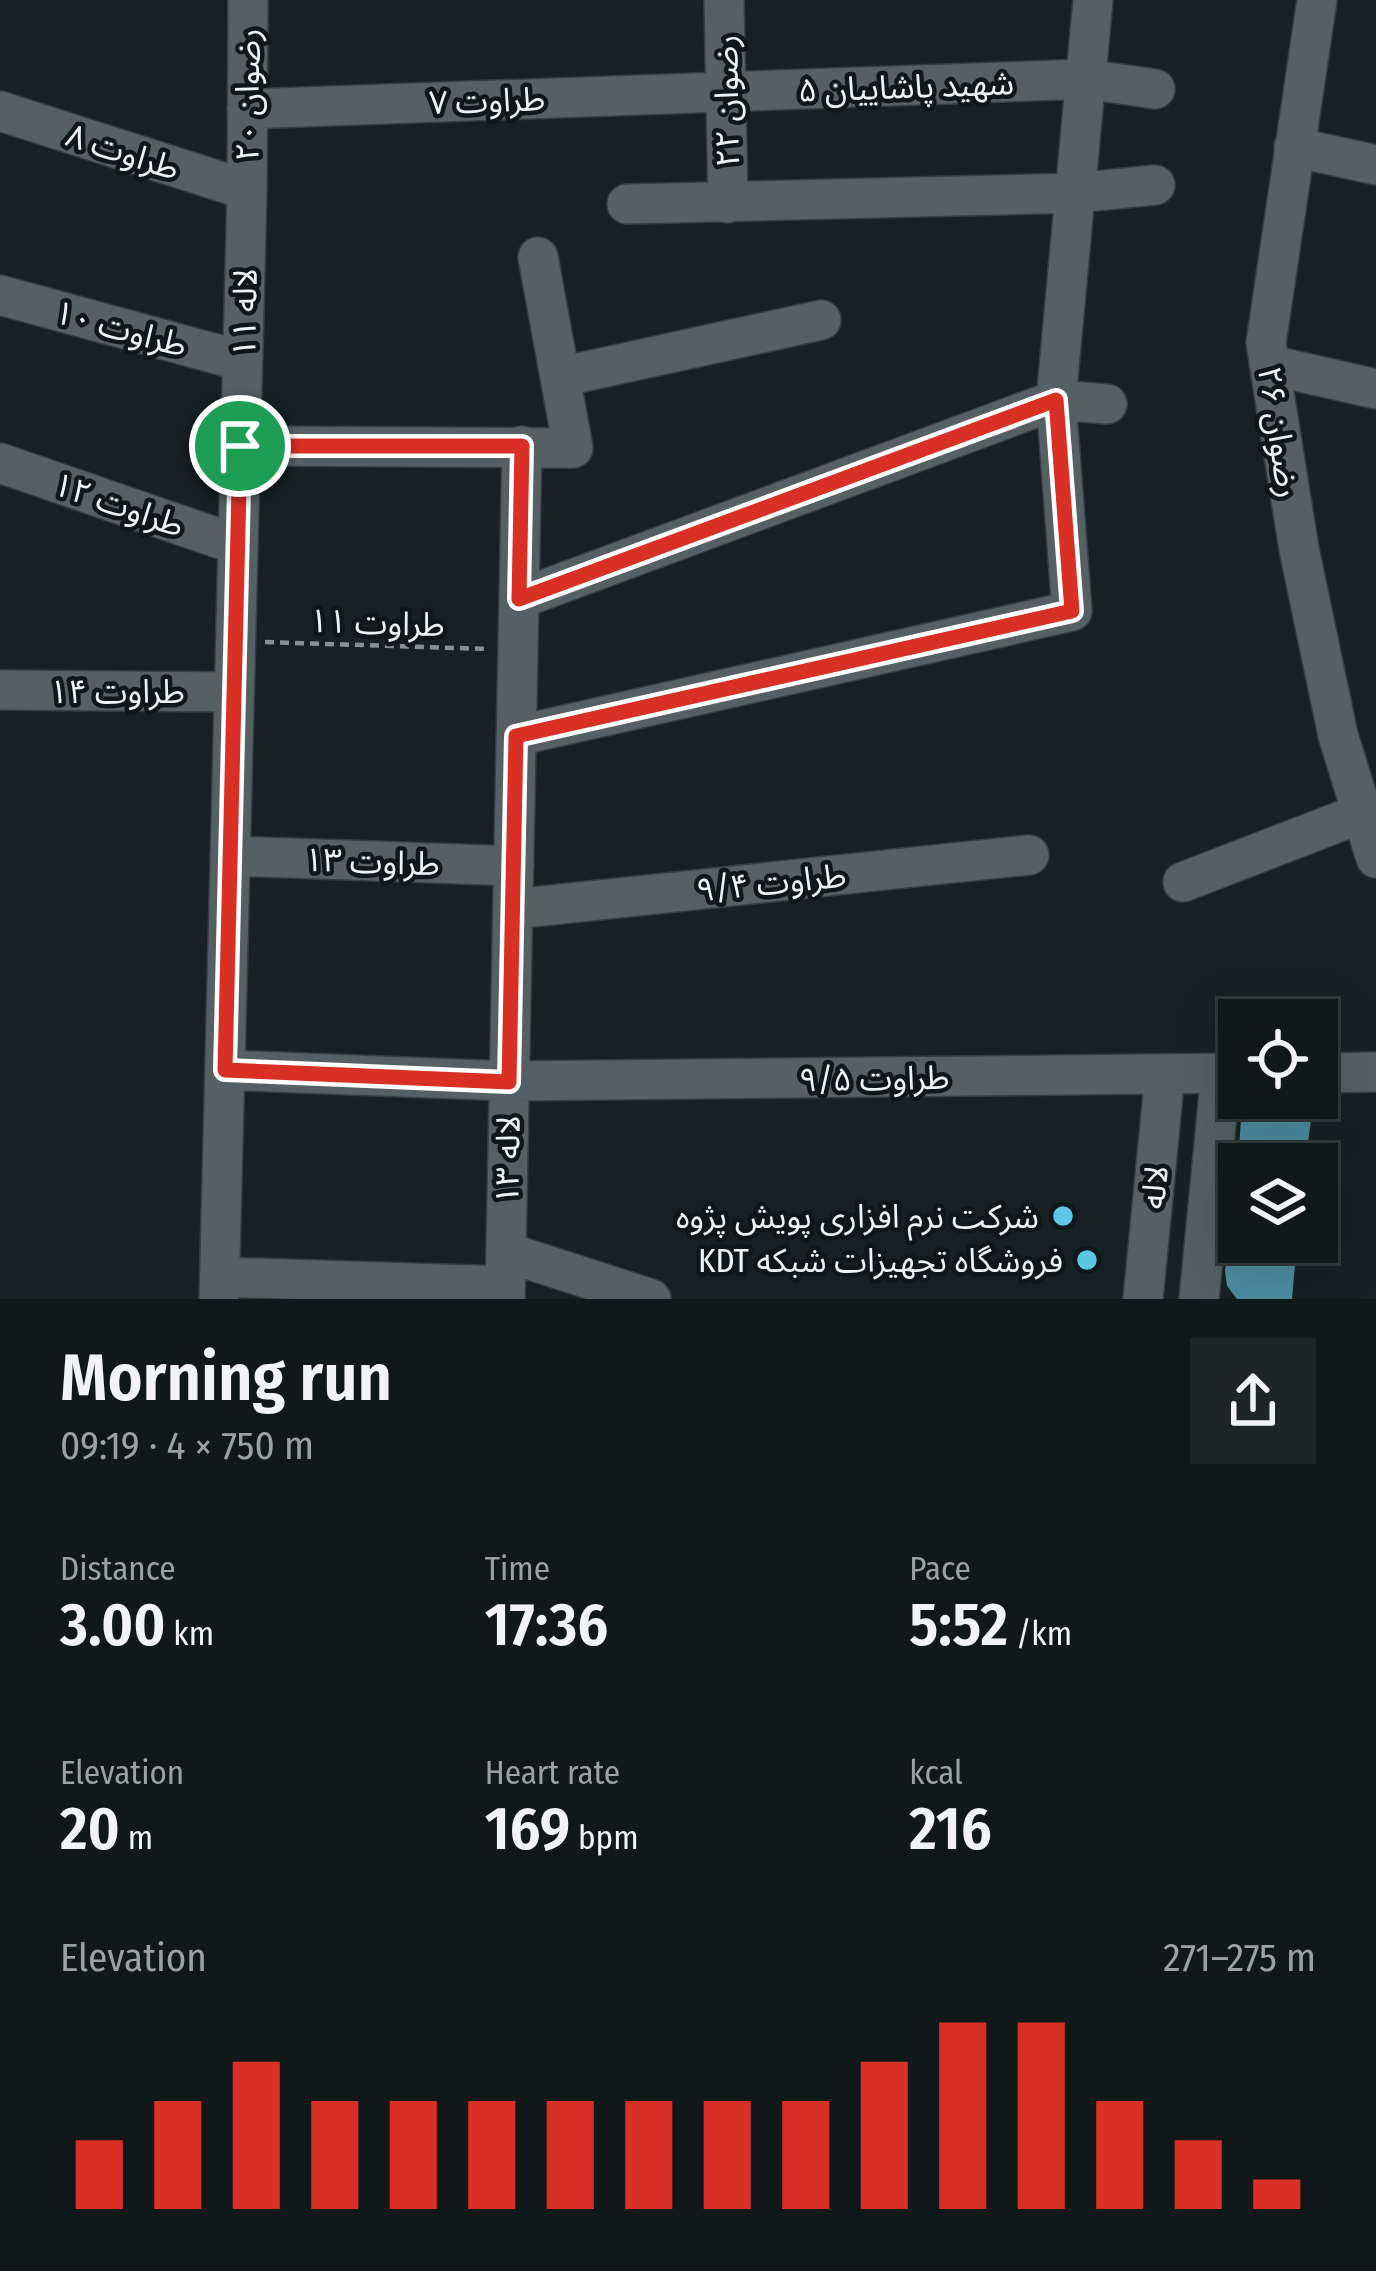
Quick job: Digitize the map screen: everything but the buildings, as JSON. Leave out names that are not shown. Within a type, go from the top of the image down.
[{"type":"street","name":"رضوان ۲۰","points":[[247,190],[248,0]]},
{"type":"street","name":"رضوان ۲۲","points":[[724,0],[728,202]]},
{"type":"street","points":[[516,736],[1072,611],[1056,400],[1093,0]]},
{"type":"street","name":"رضوان ۲۶","points":[[1316,0],[1266,343],[1299,549],[1338,735],[1376,858]]},
{"type":"street","name":"شهید پاشاییان ۵","points":[[726,92],[1086,80],[1155,89]]},
{"type":"street","name":"طراوت ۷","points":[[247,109],[726,92]]},
{"type":"street","name":"طراوت ۸","points":[[0,111],[247,190]]},
{"type":"street","points":[[1294,147],[1376,165]]},
{"type":"street","points":[[627,205],[1075,193],[1155,185]]},
{"type":"street","name":"لاله ۱۱","points":[[220,1288],[247,190]]},
{"type":"street","points":[[240,446],[572,448],[538,257]]},
{"type":"street","name":"طراوت ۱۰","points":[[0,295],[242,361]]},
{"type":"street","points":[[560,377],[821,320]]},
{"type":"street","points":[[1270,365],[1376,389]]},
{"type":"street","points":[[519,599],[1056,400],[1107,404]]},
{"type":"street","name":"لاله ۱۳","points":[[505,1279],[522,446]]},
{"type":"street","name":"طراوت ۱۲","points":[[0,463],[238,545]]},
{"type":"street","name":"طراوت ۱۴","points":[[0,690],[234,692]]},
{"type":"street","points":[[1183,883],[1362,813]]},
{"type":"street","name":"طراوت ۹/۴","points":[[513,909],[1028,855]]},
{"type":"street","name":"طراوت ۱۳","points":[[230,856],[514,866]]},
{"type":"street","name":"طراوت ۹/۵","points":[[225,1070],[509,1082],[1218,1073]]},
{"type":"street","points":[[1338,1072],[1376,1072]]},
{"type":"street","name":"لاله","points":[[1143,1299],[1166,1074]]},
{"type":"street","name":"لاله","points":[[1199,1299],[1224,1119]]},
{"type":"street","points":[[220,1288],[505,1279],[651,1299]]},
{"type":"path","name":"طراوت ۱۱","points":[[235,641],[518,650]]},
{"type":"place","name":"شرکت نرم افزاری پویش پژوه","points":[[1063,1216]]},
{"type":"place","name":"KDT فروشگاه تجهیزات شبکه","points":[[1087,1260]]},
{"type":"route","points":[[1056,400],[1072,611],[516,736],[509,1082],[225,1070],[240,446],[522,446],[519,599],[1056,400]]}]
